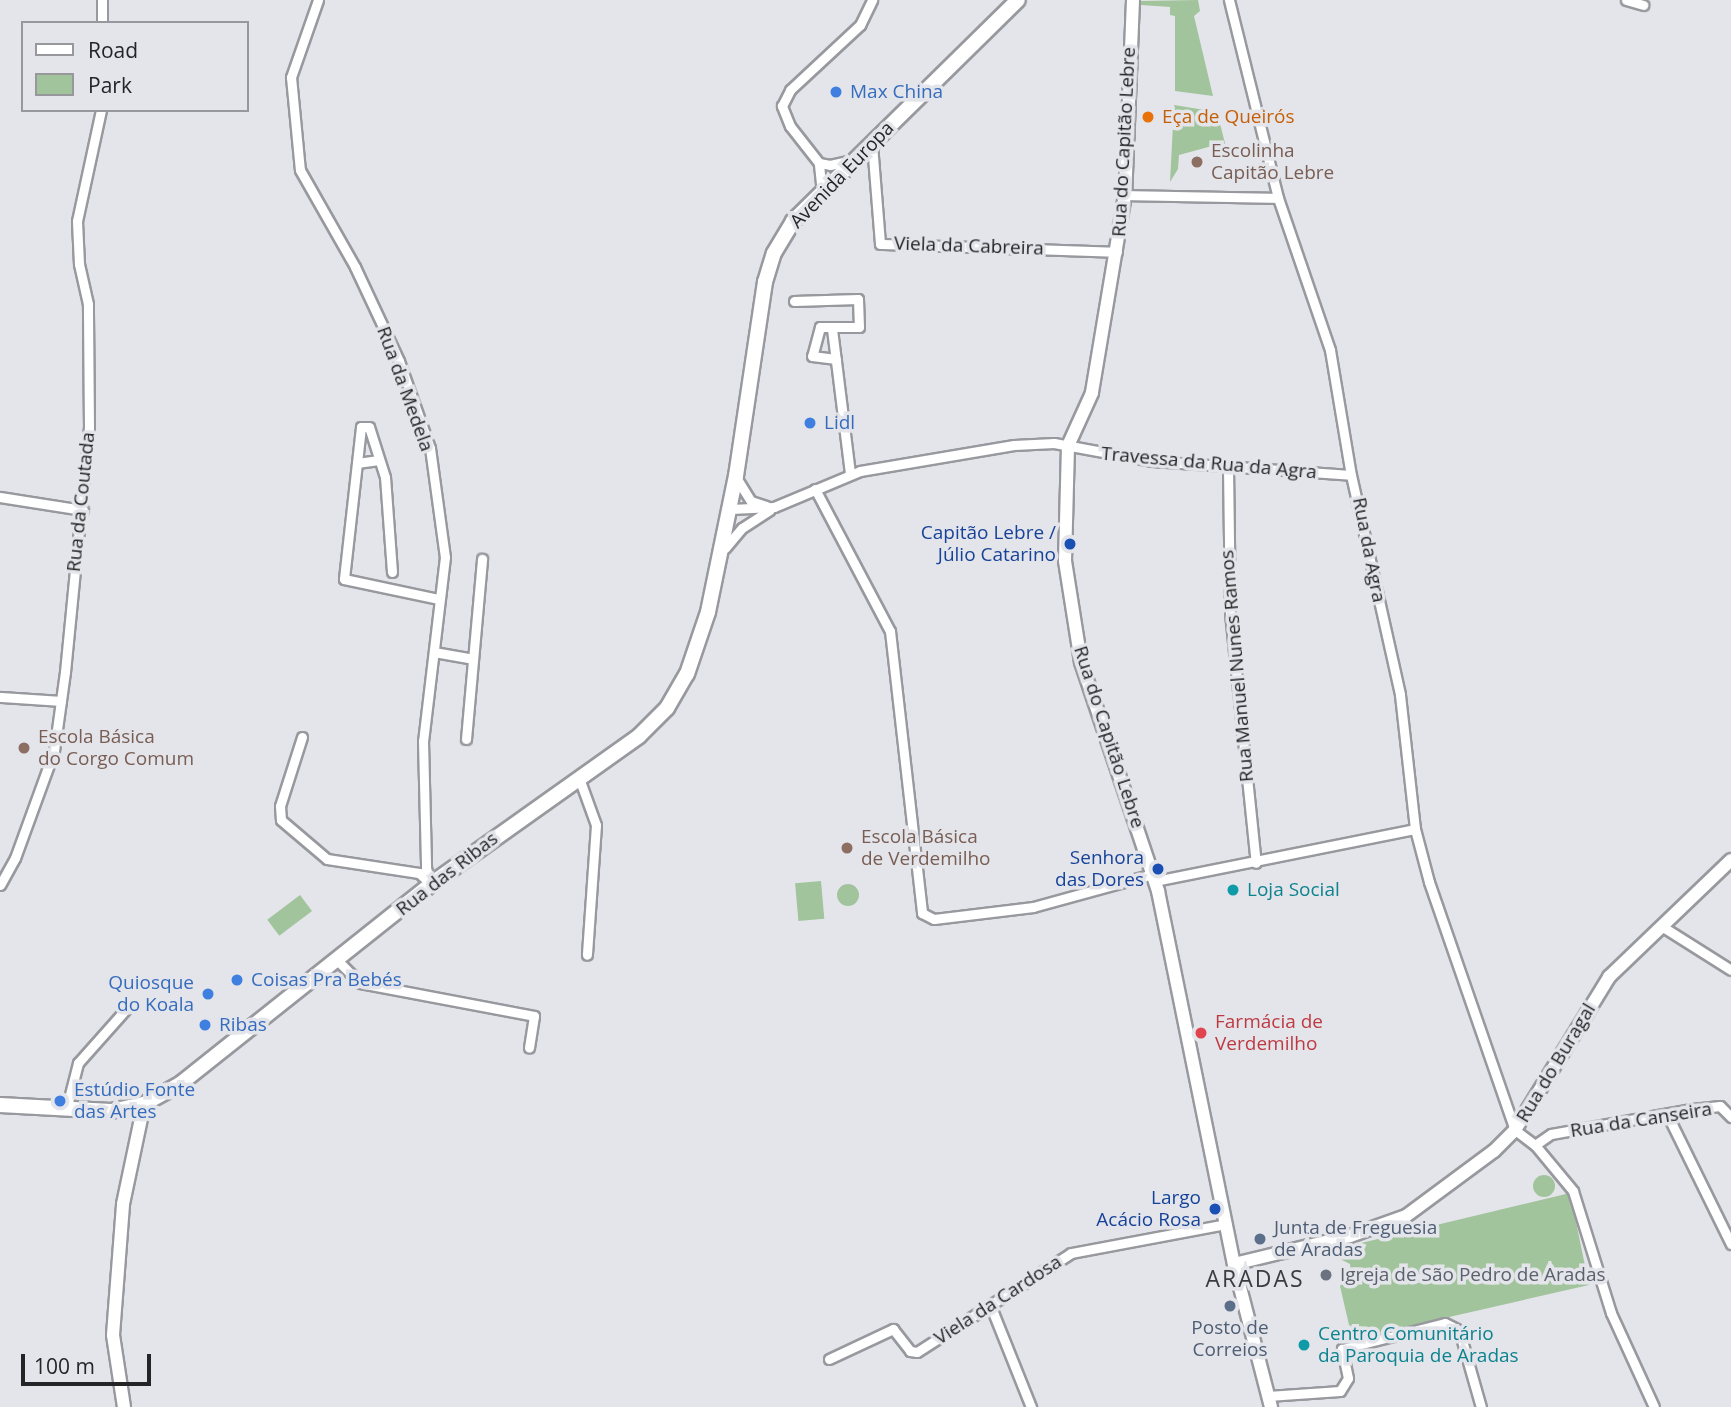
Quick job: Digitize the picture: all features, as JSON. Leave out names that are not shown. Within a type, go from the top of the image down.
[{"type":"main road","name":"Avenida Europa","points":[[708,612],[736,476],[765,282],[774,253],[793,222],[1018,0]]},
{"type":"main road","name":"Rua do Capitão Lebre","points":[[1133,0],[1125,195],[1092,393],[1068,446],[1065,561],[1081,662],[1154,878],[1234,1264],[1270,1402]]},
{"type":"main road","name":"Rua das Ribas","points":[[144,1104],[229,1049],[431,884],[639,736],[667,708],[687,674],[708,612]]},
{"type":"main road","name":"Rua do Buragal","points":[[1234,1264],[1350,1237],[1406,1216],[1494,1151],[1516,1130],[1599,990],[1731,860]]},
{"type":"main road","points":[[0,1105],[111,1111],[144,1104],[123,1204],[114,1335],[113,1354],[124,1407]]},
{"type":"street","points":[[102,0],[102,21]]},
{"type":"street","name":"Rua da Medela","points":[[318,0],[291,77],[300,170],[355,267],[399,361],[430,449],[444,557],[423,741],[426,868],[431,884]]},
{"type":"street","points":[[822,193],[819,163],[785,116],[785,97],[860,25],[872,0]]},
{"type":"street","name":"Rua da Agra","points":[[1229,0],[1278,198],[1330,350],[1352,475],[1400,695],[1415,829],[1429,882],[1516,1130]]},
{"type":"street","points":[[1626,0],[1643,5]]},
{"type":"street","name":"Rua da Coutada","points":[[0,885],[46,777],[61,701],[83,510],[90,340],[77,221],[101,112]]},
{"type":"street","name":"Viela da Cabreira","points":[[872,144],[880,244],[1117,253]]},
{"type":"street","points":[[819,163],[841,164],[859,157]]},
{"type":"street","points":[[1125,195],[1278,198]]},
{"type":"street","points":[[794,301],[858,299],[859,327],[820,327],[812,356],[836,359]]},
{"type":"street","points":[[832,329],[850,474]]},
{"type":"street","points":[[392,572],[385,477],[369,427],[361,427],[344,579],[438,599]]},
{"type":"street","name":"Travessa da Rua da Agra","points":[[774,507],[850,474],[975,448],[1068,446],[1228,468],[1352,475]]},
{"type":"street","points":[[357,463],[379,460]]},
{"type":"street","name":"Rua Manuel Nunes Ramos","points":[[1228,468],[1230,613],[1256,863]]},
{"type":"street","points":[[736,476],[751,501],[774,507]]},
{"type":"street","points":[[815,489],[890,631],[922,913],[934,919],[1016,910],[1154,878],[1256,863],[1415,829]]},
{"type":"street","points":[[0,497],[83,510]]},
{"type":"street","points":[[730,509],[774,507]]},
{"type":"street","points":[[719,559],[731,539],[774,507]]},
{"type":"street","points":[[730,509],[752,521]]},
{"type":"street","points":[[466,739],[482,559]]},
{"type":"street","points":[[434,652],[472,659]]},
{"type":"street","points":[[0,697],[61,701]]},
{"type":"street","points":[[302,737],[280,806],[281,820],[327,859],[419,873],[431,884]]},
{"type":"street","points":[[579,778],[596,825],[587,956]]},
{"type":"street","points":[[1663,927],[1731,970]]},
{"type":"street","points":[[338,961],[360,984],[534,1016],[529,1048]]},
{"type":"street","points":[[66,1110],[78,1063],[125,1010]]},
{"type":"street","points":[[1506,1100],[1525,1114]]},
{"type":"street","name":"Rua da Canseira","points":[[1535,1146],[1551,1134],[1667,1114],[1720,1106],[1731,1116]]},
{"type":"street","points":[[1667,1114],[1731,1244]]},
{"type":"street","points":[[1516,1130],[1535,1146],[1573,1191],[1611,1313],[1654,1407]]},
{"type":"street","name":"Viela da Cardosa","points":[[829,1359],[893,1329],[910,1351],[917,1352],[991,1307],[1071,1253],[1226,1224]]},
{"type":"street","points":[[991,1307],[1031,1407]]},
{"type":"street","points":[[1270,1402],[1340,1391],[1348,1378],[1342,1349],[1445,1323],[1458,1330],[1481,1407]]},
{"type":"green space","points":[[1198,0],[1200,11],[1194,16],[1213,96],[1175,91],[1175,16],[1170,15],[1170,7],[1141,5],[1140,1]]},
{"type":"green space","points":[[1174,105],[1217,112],[1228,155],[1217,158],[1212,146],[1179,155],[1178,169],[1170,182]]},
{"type":"green space","points":[[821,881],[824,919],[798,921],[795,883]]},
{"type":"green space","points":[[848,884],[856,887],[859,895],[856,903],[848,906],[840,903],[837,895],[840,887]]},
{"type":"green space","points":[[300,895],[312,911],[279,936],[267,920]]},
{"type":"green space","points":[[1544,1175],[1552,1178],[1555,1186],[1552,1194],[1544,1197],[1536,1194],[1533,1186],[1536,1178]]},
{"type":"green space","points":[[1570,1193],[1589,1285],[1366,1336],[1349,1325],[1340,1286],[1351,1274],[1350,1264],[1334,1256],[1332,1250]]},
{"type":"place","name":"Max China","points":[[836,92]]},
{"type":"place","name":"Eça de Queirós","points":[[1148,117]]},
{"type":"place","name":"Escolinha Capitão Lebre","points":[[1197,162]]},
{"type":"place","name":"Lidl","points":[[810,423]]},
{"type":"place","name":"Capitão Lebre / Júlio Catarino","points":[[1070,544]]},
{"type":"place","name":"Escola Básica do Corgo Comum","points":[[24,748]]},
{"type":"place","name":"Escola Básica de Verdemilho","points":[[847,848]]},
{"type":"place","name":"Senhora das Dores","points":[[1158,869]]},
{"type":"place","name":"Loja Social","points":[[1233,890]]},
{"type":"place","name":"Coisas Pra Bebés","points":[[237,980]]},
{"type":"place","name":"Quiosque do Koala","points":[[208,994]]},
{"type":"place","name":"Ribas","points":[[205,1025]]},
{"type":"place","name":"Farmácia de Verdemilho","points":[[1201,1033]]},
{"type":"place","name":"Estúdio Fonte das Artes","points":[[60,1101]]},
{"type":"place","name":"Largo Acácio Rosa","points":[[1215,1209]]},
{"type":"place","name":"Junta de Freguesia de Aradas","points":[[1260,1239]]},
{"type":"place","name":"Igreja de São Pedro de Aradas","points":[[1326,1275]]},
{"type":"place","name":"Posto de Correios","points":[[1230,1306]]},
{"type":"place","name":"Centro Comunitário da Paroquia de Aradas","points":[[1304,1345]]},
{"type":"district","name":"ARADAS","points":[[1255,1278]]}]
